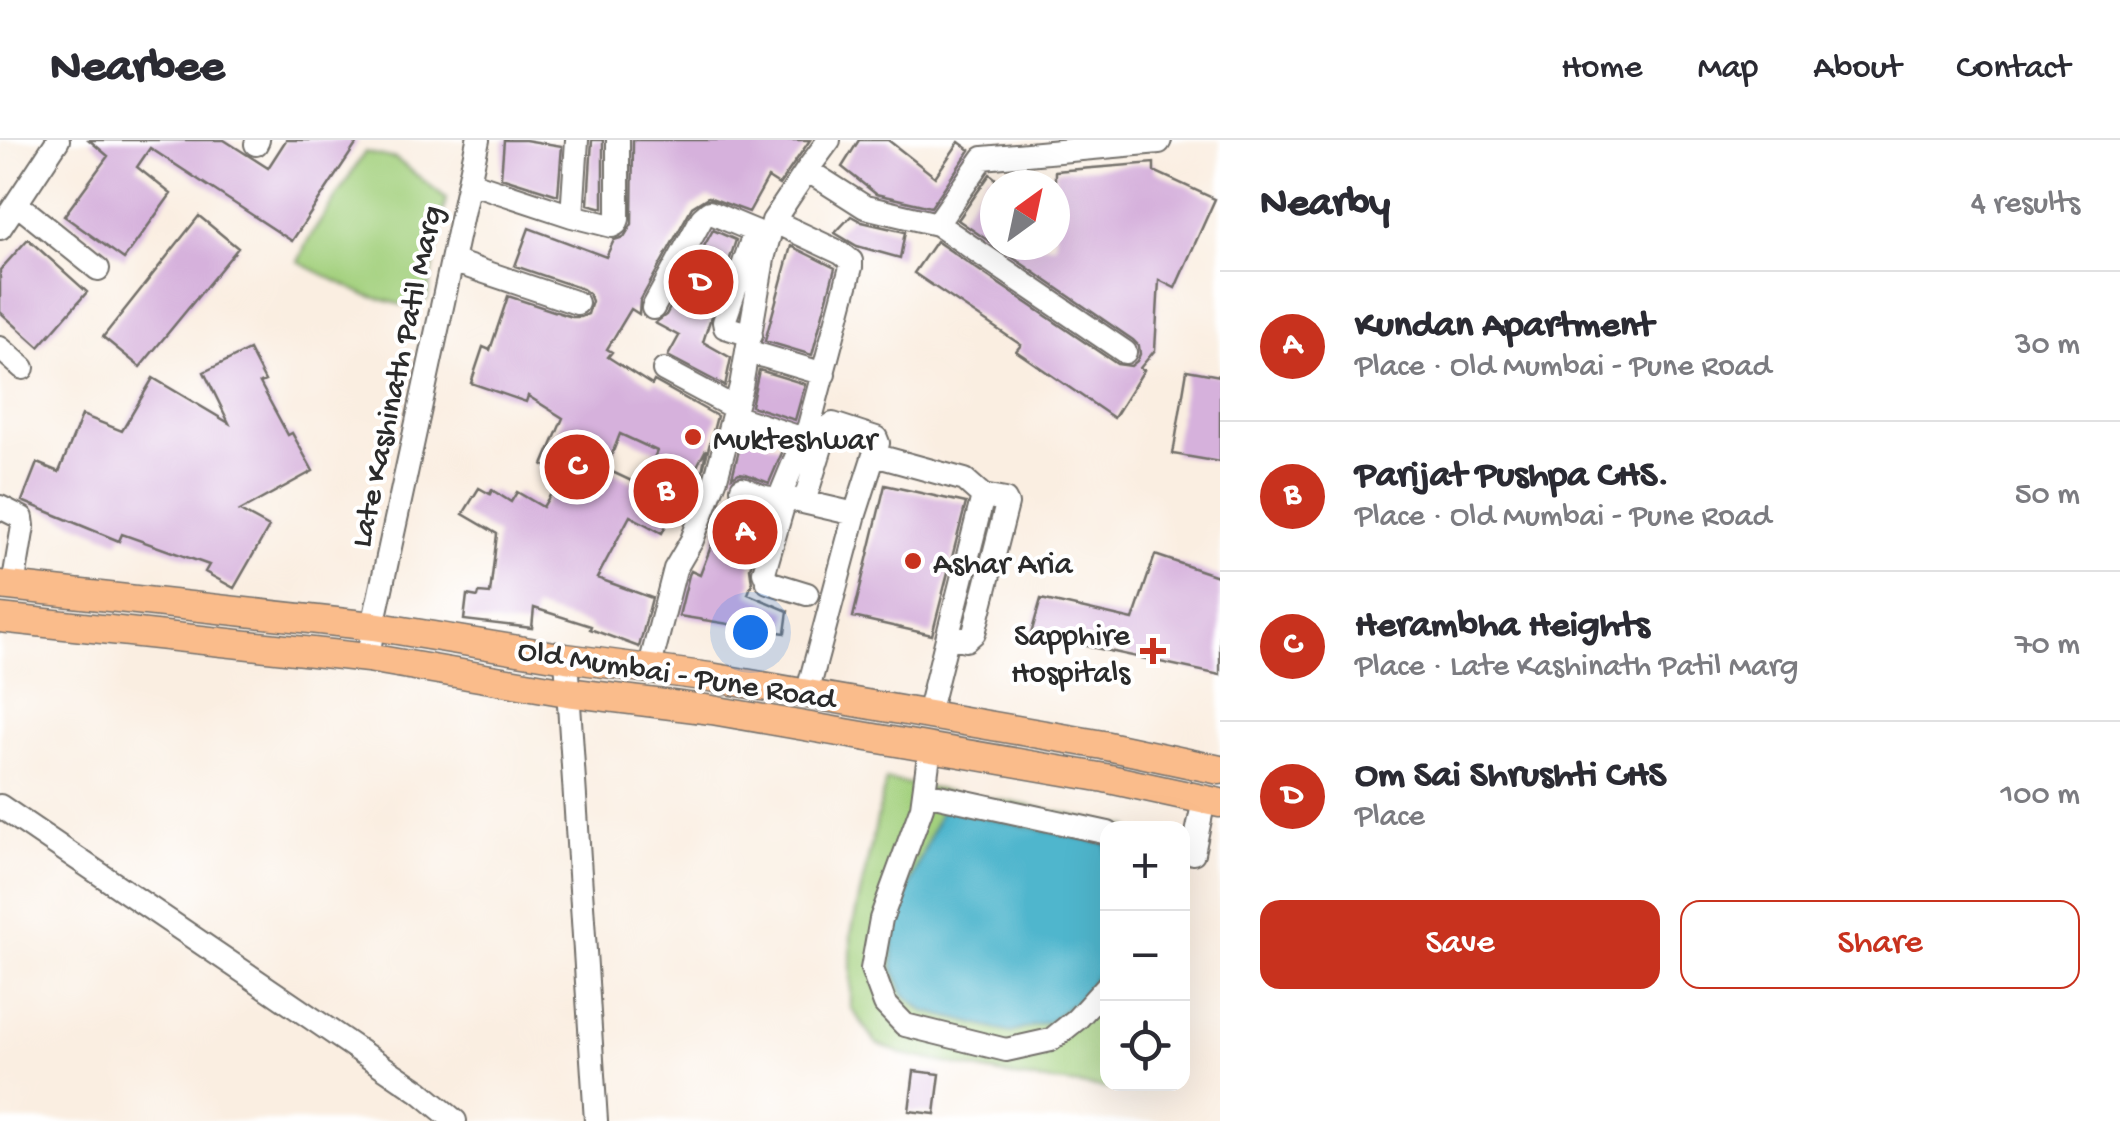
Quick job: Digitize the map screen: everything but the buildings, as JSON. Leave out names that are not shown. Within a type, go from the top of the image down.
[{"type":"main road","name":"Old Mumbai - Pune Road","points":[[7,586],[373,626],[710,677],[1103,745],[1220,770]]},
{"type":"main road","name":"Old Mumbai - Pune Road","points":[[0,618],[368,658],[567,692],[712,710],[1105,778],[1212,802]]},
{"type":"street","points":[[0,228],[58,140]]},
{"type":"street","points":[[572,216],[577,140]]},
{"type":"street","points":[[469,182],[612,226],[618,222],[618,140]]},
{"type":"street","points":[[649,670],[676,569],[716,478],[734,412],[766,230],[829,140]]},
{"type":"street","points":[[936,224],[983,158],[1160,140]]},
{"type":"street","name":"Late Kashinath Patil Marg","points":[[368,658],[469,182],[474,142]]},
{"type":"street","points":[[807,170],[865,208],[936,224],[1125,352]]},
{"type":"street","points":[[18,204],[98,269]]},
{"type":"street","points":[[653,308],[702,218],[709,212],[841,253],[852,261],[824,374],[782,494],[772,499],[742,488]]},
{"type":"street","points":[[452,261],[577,303]]},
{"type":"street","points":[[749,343],[824,374]]},
{"type":"street","points":[[0,348],[23,368]]},
{"type":"street","points":[[664,370],[734,412],[804,439]]},
{"type":"street","points":[[804,502],[827,428],[833,424],[876,438],[878,443],[855,514],[808,694]]},
{"type":"street","points":[[874,456],[965,480],[983,496],[928,714]]},
{"type":"street","points":[[807,594],[768,582],[764,572],[784,506],[790,499],[855,514]]},
{"type":"street","points":[[0,507],[22,518],[23,526],[7,586]]},
{"type":"street","points":[[566,658],[596,1121]]},
{"type":"street","points":[[930,748],[925,792],[881,919],[872,969],[885,1004],[905,1025],[1006,1050],[1051,1040],[1100,993]]},
{"type":"street","points":[[925,792],[1100,831]]},
{"type":"street","points":[[1190,849],[1212,802]]},
{"type":"street","points":[[0,806],[420,1092],[455,1121]]},
{"type":"green space","points":[[365,152],[396,159],[446,198],[427,300],[402,305],[365,295],[298,262]]},
{"type":"green space","points":[[886,780],[1100,821],[1100,1088],[1015,1077],[902,1054],[877,1044],[851,1008],[851,934]]},
{"type":"water","points":[[941,810],[1100,842],[1100,971],[1080,997],[1050,1021],[1011,1033],[924,1011],[904,994],[893,969],[893,931]]},
{"type":"place","name":"Om Sai Shrushti CHS","points":[[701,282]]},
{"type":"place","name":"Mukteshwar","points":[[693,437]]},
{"type":"place","name":"Herambha Heights","points":[[577,467]]},
{"type":"place","name":"Parijat Pushpa CHS.","points":[[666,491]]},
{"type":"place","name":"Kundan Apartment","points":[[745,532]]},
{"type":"place","name":"Ashar Aria","points":[[913,561]]},
{"type":"place","name":"Sapphire Hospitals","points":[[1153,651]]}]
